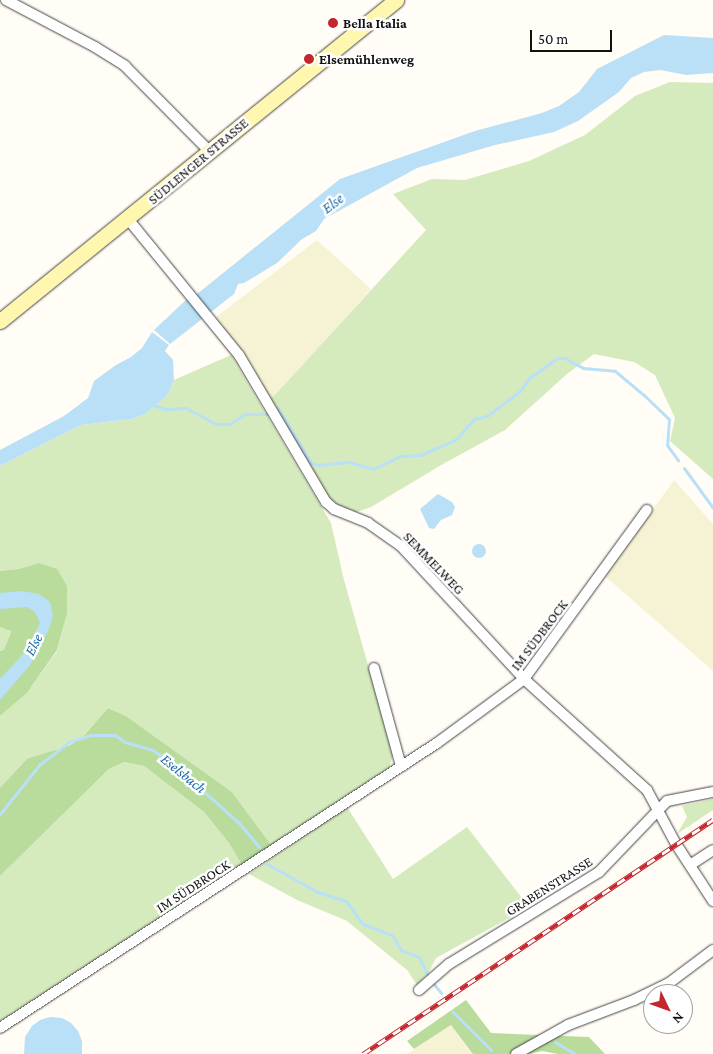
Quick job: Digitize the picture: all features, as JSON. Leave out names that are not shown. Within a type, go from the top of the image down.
[{"type":"main road","name":"SÜDLENGER STRASSE","points":[[0,321],[396,0]]},
{"type":"street","points":[[6,0],[95,47],[125,66],[210,152]]},
{"type":"street","name":"SEMMELWEG","points":[[128,219],[239,355],[326,502],[334,509],[368,523],[401,546],[524,679],[646,790],[713,901]]},
{"type":"street","name":"IM SÜDBROCK","points":[[0,1028],[402,766],[524,679],[647,510]]},
{"type":"street","points":[[374,668],[402,766]]},
{"type":"street","name":"GRABENSTRASSE","points":[[420,990],[449,964],[599,872],[667,801],[713,792]]},
{"type":"street","points":[[690,865],[713,850]]},
{"type":"street","points":[[516,1054],[568,1025],[634,1000],[669,983],[713,950]]},
{"type":"shaded area","points":[[317,240],[371,289],[275,396],[261,402],[231,355],[207,324]]},
{"type":"shaded area","points":[[674,480],[713,524],[713,671],[605,576]]},
{"type":"shaded area","points":[[451,1025],[473,1054],[407,1054]]},
{"type":"green space","points":[[670,82],[713,83],[713,479],[670,441],[675,418],[655,375],[634,362],[594,354],[567,374],[505,430],[371,507],[354,513],[339,507],[327,496],[270,398],[275,395],[426,230],[393,194],[432,179],[465,180],[529,161],[585,135],[635,96]]},
{"type":"green space","points":[[231,355],[331,523],[344,580],[393,754],[389,769],[272,846],[232,792],[126,716],[108,708],[82,738],[51,752],[0,788],[0,716],[27,693],[57,651],[67,614],[67,586],[39,563],[18,569],[0,571],[0,466],[81,425],[132,419],[145,414],[167,396],[174,380]]},
{"type":"green space","points":[[39,563],[57,569],[67,586],[67,614],[57,650],[27,693],[0,716],[0,651],[4,650],[11,631],[0,627],[0,571],[18,569]]},
{"type":"green space","points":[[0,627],[11,630],[4,650],[0,651]]},
{"type":"green space","points":[[108,708],[126,716],[232,792],[272,846],[242,865],[229,843],[204,812],[144,766],[124,762],[109,769],[0,876],[0,788],[27,759],[68,746],[82,738]]},
{"type":"green space","points":[[124,762],[144,766],[204,812],[229,843],[242,865],[0,1022],[0,876],[109,769]]},
{"type":"green space","points":[[713,799],[713,810],[677,834],[687,817],[682,806]]},
{"type":"green space","points":[[347,807],[393,879],[467,827],[529,907],[436,958],[429,972],[417,985],[407,970],[347,921],[297,900],[249,874]]},
{"type":"green space","points":[[466,1000],[491,1033],[589,1037],[605,1054],[558,1054],[542,1051],[530,1054],[473,1054],[451,1025],[414,1049],[407,1041]]},
{"type":"water","name":"Else","points":[[664,35],[713,38],[713,73],[686,75],[660,70],[644,72],[631,78],[619,92],[578,121],[554,132],[495,145],[417,168],[324,219],[316,231],[302,239],[277,263],[244,283],[238,284],[234,294],[170,344],[154,330],[187,299],[197,294],[340,179],[475,131],[542,113],[559,106],[579,92],[597,69]]},
{"type":"water","points":[[152,332],[169,345],[165,351],[173,360],[174,380],[167,396],[145,414],[132,419],[81,425],[0,466],[0,450],[64,416],[88,398],[94,381],[142,348]]},
{"type":"water","points":[[438,494],[452,502],[455,507],[452,515],[441,520],[434,529],[429,528],[420,509]]},
{"type":"water","points":[[479,544],[484,546],[486,551],[484,556],[479,558],[474,556],[472,551],[474,546]]},
{"type":"water","name":"Else","points":[[22,591],[39,594],[50,602],[53,616],[48,631],[30,665],[0,700],[0,679],[25,652],[40,623],[35,612],[27,607],[0,609],[0,593]]},
{"type":"water","points":[[50,1017],[62,1018],[71,1023],[78,1031],[82,1041],[82,1054],[24,1054],[25,1037],[32,1026],[40,1020]]},
{"type":"waterway","points":[[278,408],[311,463],[318,465],[349,462],[373,469],[401,456],[420,455],[455,440],[474,419],[487,416],[520,391],[529,378],[558,358],[565,358],[583,368],[615,371],[644,395],[669,419],[667,445],[678,460]]},
{"type":"waterway","points":[[153,405],[165,409],[186,408],[216,424],[230,424],[245,414],[267,414]]},
{"type":"waterway","points":[[684,468],[713,508]]},
{"type":"waterway","name":"Eselsbach","points":[[0,814],[40,764],[69,742],[91,735],[115,735],[125,742],[153,750],[182,772],[239,823],[260,848]]},
{"type":"waterway","name":"Eselsbach","points":[[267,864],[318,892],[346,901],[363,924],[392,935],[401,950],[419,957],[427,974]]},
{"type":"waterway","name":"Eselsbach","points":[[433,983],[441,993]]},
{"type":"waterway","name":"Eselsbach","points":[[452,1011],[491,1050]]},
{"type":"waterway","name":"Eselsbach","points":[[555,1042],[575,1054]]},
{"type":"railway","points":[[363,1054],[713,820]]},
{"type":"place","name":"Bella Italia","points":[[333,23]]},
{"type":"place","name":"Elsemühlenweg","points":[[309,59]]}]
